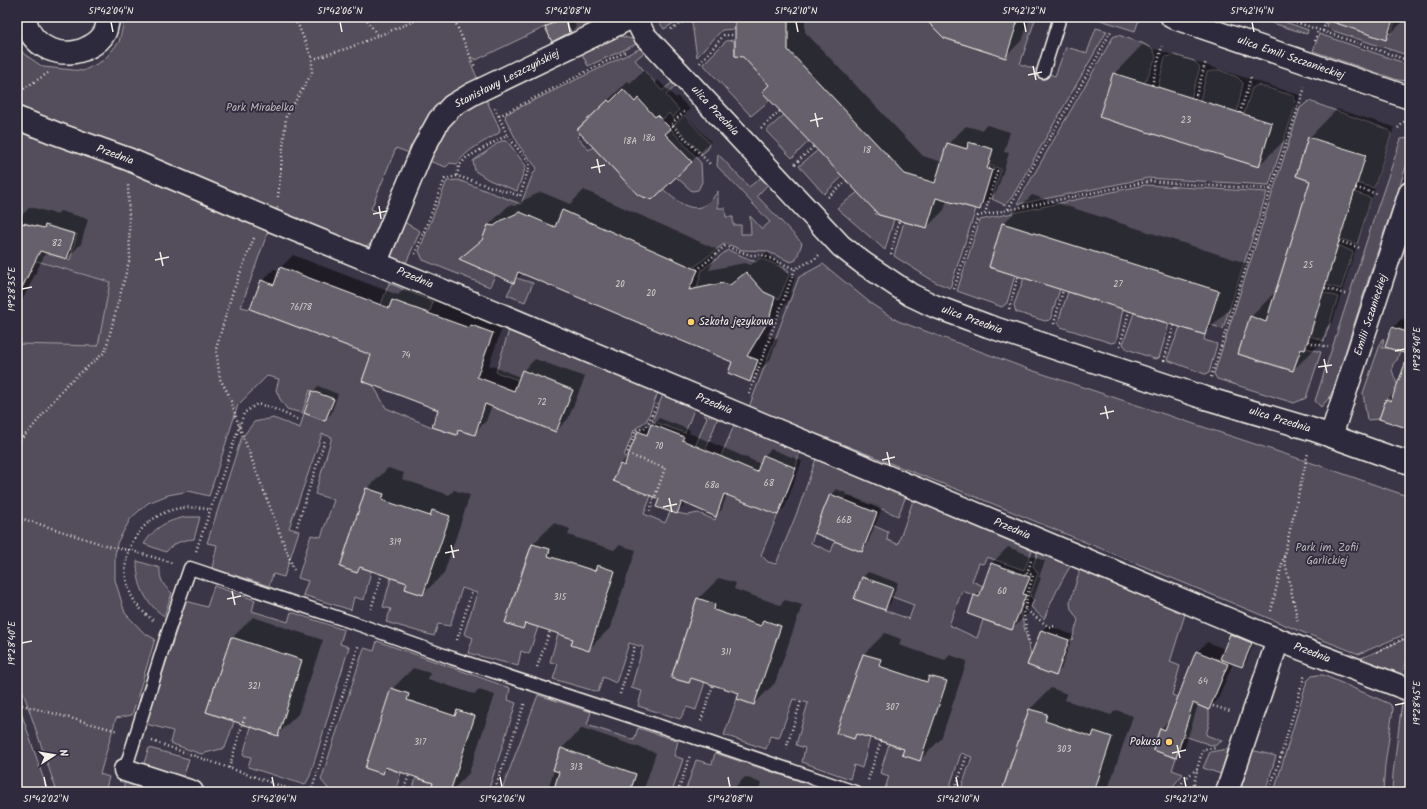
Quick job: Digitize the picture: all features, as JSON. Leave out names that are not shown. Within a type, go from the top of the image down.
[{"type":"street","points":[[25,17],[26,26],[36,41],[50,50],[66,54],[82,51],[94,45],[104,33],[109,17]]},
{"type":"street","name":"Stanisławy Leszczyńskiej","points":[[376,262],[422,151],[439,120],[452,106],[463,99],[633,17]]},
{"type":"street","name":"ulica Przednia","points":[[633,17],[644,35],[841,246],[863,263],[911,295],[934,306],[995,329],[1194,394],[1322,433],[1410,463]]},
{"type":"street","name":"ulica Emili Szczanieckiej","points":[[1172,17],[1410,98]]},
{"type":"street","name":"Przednia","points":[[17,118],[128,159],[1278,640],[1410,690]]},
{"type":"street","name":"Emilii Sczanieckiej","points":[[1322,433],[1367,327],[1410,193]]},
{"type":"street","points":[[1227,792],[1278,640]]},
{"type":"street","points":[[125,770],[192,792]]},
{"type":"lane","points":[[1043,72],[1060,17]]},
{"type":"lane","points":[[125,770],[169,629],[190,568],[365,626],[452,658],[855,792]]},
{"type":"path","points":[[292,17],[299,27],[312,58],[312,73],[286,117],[276,209],[271,220],[254,237],[232,294],[216,349],[220,379],[229,395],[239,426],[294,570]]},
{"type":"path","points":[[365,17],[378,36]]},
{"type":"path","points":[[312,58],[351,48],[424,17]]},
{"type":"path","points":[[414,255],[445,179],[457,176],[520,196],[530,164],[507,134],[484,89],[453,17]]},
{"type":"path","points":[[1281,17],[1410,61]]},
{"type":"path","points":[[1323,31],[1328,17]]},
{"type":"path","points":[[499,116],[650,41],[688,19]]},
{"type":"path","points":[[1007,210],[1100,54],[1112,29]]},
{"type":"path","points":[[698,68],[701,62],[724,35],[734,35]]},
{"type":"path","points":[[1152,86],[1162,46]]},
{"type":"path","points":[[1195,99],[1206,62]]},
{"type":"path","points":[[17,93],[52,71]]},
{"type":"path","points":[[1240,113],[1251,77]]},
{"type":"path","points":[[1210,381],[1297,108],[1303,94]]},
{"type":"path","points":[[758,131],[780,111]]},
{"type":"path","points":[[676,120],[670,126],[710,164]]},
{"type":"path","points":[[457,176],[459,166],[466,158],[507,134]]},
{"type":"path","points":[[791,167],[814,146]]},
{"type":"path","points":[[17,442],[31,429],[66,385],[105,352],[130,258],[128,159]]},
{"type":"path","points":[[985,214],[997,171],[988,168]]},
{"type":"path","points":[[823,202],[847,181]]},
{"type":"path","points":[[952,295],[978,216],[1150,181],[1271,189]]},
{"type":"path","points":[[1356,188],[1378,194]]},
{"type":"path","points":[[890,260],[899,220]]},
{"type":"path","points":[[748,394],[795,270],[815,258],[834,238]]},
{"type":"path","points":[[1339,241],[1360,248]]},
{"type":"path","points":[[697,270],[725,246],[750,255],[762,255],[795,270]]},
{"type":"path","points":[[1008,314],[1018,276]]},
{"type":"path","points":[[1325,288],[1345,294]]},
{"type":"path","points":[[1053,328],[1063,290]]},
{"type":"path","points":[[1118,350],[1129,311]]},
{"type":"path","points":[[1163,365],[1174,325]]},
{"type":"path","points":[[1308,342],[1328,347]]},
{"type":"path","points":[[650,510],[665,468],[627,454],[636,430],[646,428],[657,403]]},
{"type":"path","points":[[17,517],[114,548],[129,550],[190,568],[244,413],[257,404],[270,407],[299,420]]},
{"type":"path","points":[[1270,614],[1284,556],[1322,433]]},
{"type":"path","points":[[297,526],[325,440]]},
{"type":"path","points":[[169,629],[160,626],[146,615],[133,598],[128,588],[126,576],[126,562],[129,550],[140,530],[156,516],[177,508],[196,506],[211,510]]},
{"type":"path","points":[[1030,647],[1022,611],[1025,609],[1033,575],[1027,573],[1040,540]]},
{"type":"path","points":[[1268,792],[1277,769],[1307,666],[1284,556]]},
{"type":"path","points":[[311,792],[382,574]]},
{"type":"path","points":[[452,658],[472,591]]},
{"type":"path","points":[[1025,609],[1049,628],[1055,626]]},
{"type":"path","points":[[494,792],[550,631]]},
{"type":"path","points":[[615,711],[635,645]]},
{"type":"path","points":[[780,767],[801,701]]},
{"type":"path","points":[[22,705],[135,736],[298,792]]},
{"type":"path","points":[[1213,706],[1233,712]]},
{"type":"path","points":[[229,768],[245,716]]},
{"type":"path","points":[[866,785],[881,741]]},
{"type":"path","points":[[954,792],[967,755]]},
{"type":"path","points":[[1192,792],[1197,769]]},
{"type":"path","points":[[404,792],[409,775]]},
{"type":"shaded area","points":[[17,256],[110,282],[98,346],[17,344]]},
{"type":"green space","name":"Park Mirabelka","points":[[125,17],[600,17],[602,20],[572,34],[564,18],[476,60],[475,58],[470,61],[478,80],[412,154],[396,148],[371,209],[386,216],[374,243],[360,248],[277,214],[278,207],[272,211],[17,108],[17,44],[24,54],[43,67],[83,71],[104,60],[119,42]]},
{"type":"green space","points":[[658,17],[684,17],[664,29],[659,22]]},
{"type":"green space","points":[[691,17],[735,17],[735,29],[722,30],[697,57]]},
{"type":"green space","points":[[788,17],[923,17],[944,38],[1005,58],[1019,17],[1036,17],[1020,64],[1055,76],[1066,47],[1087,53],[1096,28],[1107,31],[1012,197],[1005,205],[992,199],[1001,169],[989,165],[993,149],[968,142],[967,149],[947,143],[935,183],[909,175],[896,173],[900,168],[797,59],[788,59]]},
{"type":"green space","points":[[1091,17],[1140,17],[1135,31]]},
{"type":"green space","points":[[1253,17],[1271,17],[1308,30],[1307,34]]},
{"type":"green space","points":[[1330,17],[1358,24],[1356,30],[1386,40],[1388,33],[1391,34],[1396,17],[1406,20],[1407,17],[1410,17],[1410,56],[1331,30],[1327,26]]},
{"type":"green space","points":[[1319,34],[1410,65],[1410,81],[1398,80],[1313,51]]},
{"type":"green space","points":[[1118,35],[1142,43],[1153,49],[1156,57],[1145,83],[1100,117],[1259,167],[1272,124],[1244,114],[1252,88],[1258,85],[1294,96],[1295,107],[1269,185],[1148,178],[1019,204],[1018,202],[1113,37]]},
{"type":"green space","points":[[619,36],[632,39],[639,43],[588,66],[580,50],[606,39]]},
{"type":"green space","points":[[734,40],[735,56],[750,57],[769,85],[762,92],[770,100],[751,116],[703,64],[726,41]]},
{"type":"green space","points":[[643,47],[647,50],[635,60],[662,91],[675,80],[678,84],[666,95],[679,110],[673,118],[669,113],[662,120],[655,117],[638,99],[635,102],[623,90],[610,102],[608,100],[577,129],[581,133],[577,137],[589,150],[593,147],[638,195],[652,200],[663,189],[684,205],[696,208],[702,207],[708,203],[718,191],[718,208],[725,208],[726,217],[733,217],[733,225],[741,225],[741,234],[751,234],[750,216],[762,229],[770,222],[717,166],[718,154],[749,187],[763,176],[769,183],[757,196],[802,243],[796,260],[791,262],[766,251],[742,250],[725,243],[693,268],[563,210],[555,227],[517,211],[515,217],[494,226],[488,225],[482,240],[460,259],[495,275],[490,287],[423,260],[419,251],[447,181],[458,180],[521,204],[532,176],[537,168],[520,147],[505,118],[506,114]]},
{"type":"green space","points":[[1174,55],[1194,61],[1200,67],[1191,98],[1158,87],[1165,57]]},
{"type":"green space","points":[[1219,70],[1237,77],[1243,83],[1237,112],[1200,100],[1207,72]]},
{"type":"green space","points":[[485,97],[500,129],[499,133],[471,150],[457,164],[450,163],[446,167],[429,161],[434,143],[458,113]]},
{"type":"green space","points":[[1309,101],[1389,130],[1391,135],[1374,188],[1357,183],[1308,137],[1296,176],[1310,181],[1266,322],[1250,317],[1238,354],[1293,371],[1301,349],[1305,350],[1306,348],[1321,352],[1306,398],[1294,403],[1217,379],[1214,374],[1300,108]]},
{"type":"green space","points":[[685,115],[709,143],[708,149],[702,154],[674,125]]},
{"type":"green space","points":[[784,115],[809,141],[792,158],[766,131]]},
{"type":"green space","points":[[17,128],[91,154],[268,231],[241,307],[250,309],[350,347],[371,332],[389,283],[433,302],[429,313],[392,300],[362,381],[373,385],[386,408],[456,435],[458,430],[475,434],[492,383],[525,395],[517,417],[556,432],[573,390],[535,374],[534,376],[522,371],[518,380],[496,372],[510,327],[659,390],[647,420],[634,430],[624,456],[661,470],[644,514],[665,523],[670,512],[688,515],[698,513],[715,520],[726,486],[740,465],[721,456],[736,421],[800,448],[796,468],[763,456],[746,502],[771,495],[784,500],[761,555],[768,562],[776,564],[798,510],[817,456],[908,491],[898,516],[847,494],[844,500],[830,494],[811,543],[831,552],[835,541],[862,552],[872,525],[888,532],[887,540],[898,544],[914,498],[1033,548],[1024,570],[987,557],[983,564],[979,563],[972,581],[983,586],[979,597],[962,591],[949,625],[977,638],[983,620],[1012,630],[1020,610],[1031,655],[1027,665],[1056,676],[1069,639],[1072,640],[1078,620],[1071,609],[1070,603],[1080,569],[1084,563],[1186,611],[1170,662],[1180,666],[1172,695],[1209,710],[1209,724],[1206,735],[1222,741],[1214,746],[1160,728],[1153,750],[1176,758],[1172,770],[1183,774],[1168,792],[1094,792],[1096,786],[1092,784],[1102,766],[1112,737],[1094,731],[1092,737],[1045,721],[1047,714],[1029,709],[1019,739],[1023,740],[1017,759],[1012,758],[1003,788],[1014,792],[960,792],[972,757],[961,753],[948,792],[936,789],[935,792],[895,792],[885,789],[889,776],[880,773],[889,744],[904,749],[902,755],[937,711],[946,681],[929,676],[927,682],[879,666],[881,659],[863,654],[837,733],[854,739],[857,733],[870,738],[862,768],[854,765],[850,779],[802,762],[805,748],[796,745],[808,703],[793,699],[779,738],[770,736],[766,749],[724,735],[737,699],[754,705],[764,676],[767,655],[771,656],[781,626],[763,620],[761,626],[714,610],[715,604],[697,598],[671,678],[689,683],[691,677],[705,682],[696,710],[687,707],[680,719],[638,706],[642,691],[631,688],[643,647],[629,643],[616,683],[603,677],[598,692],[553,679],[558,664],[550,662],[558,634],[573,639],[571,645],[605,601],[615,571],[597,565],[595,571],[548,556],[550,549],[532,544],[521,573],[525,575],[515,593],[505,623],[523,628],[525,623],[538,627],[529,654],[521,651],[518,666],[468,653],[473,638],[464,634],[477,593],[462,588],[450,626],[438,624],[434,636],[386,622],[391,609],[383,607],[391,578],[407,583],[405,589],[423,595],[433,565],[432,510],[430,516],[382,500],[384,494],[366,488],[340,567],[357,573],[359,567],[371,571],[364,600],[354,597],[351,610],[303,595],[308,581],[298,578],[311,535],[321,537],[334,500],[315,494],[332,437],[322,434],[289,528],[299,531],[284,577],[273,574],[269,586],[212,568],[217,545],[207,543],[241,439],[254,422],[273,418],[300,428],[304,413],[325,421],[334,399],[310,390],[302,413],[287,409],[276,390],[279,379],[267,376],[238,405],[209,496],[189,491],[168,495],[148,503],[131,518],[117,543],[115,555],[115,580],[125,613],[144,633],[155,639],[132,715],[116,718],[100,774],[109,777],[105,792],[57,792],[17,674],[17,344],[98,346],[110,282],[19,256],[27,224],[17,222]],"holes":[[[45,225],[77,234],[70,260],[38,250]],[[862,577],[893,588],[890,596],[914,605],[909,619],[854,599]]]},
{"type":"green space","points":[[671,129],[701,163],[702,182],[698,190],[692,191],[676,177],[692,162],[665,134]]},
{"type":"green space","points":[[1410,138],[1410,155],[1334,388],[1329,398],[1321,407],[1315,401],[1374,218],[1401,139]]},
{"type":"green space","points":[[501,141],[507,141],[526,166],[517,191],[489,180],[475,171],[473,161]]},
{"type":"green space","points":[[818,150],[843,176],[824,194],[799,166]]},
{"type":"green space","points":[[1145,185],[1267,192],[1223,329],[1208,324],[1218,291],[1003,223],[989,267],[1015,275],[1007,303],[1002,307],[957,291],[980,220]]},
{"type":"green space","points":[[858,192],[881,194],[875,214],[894,219],[885,250],[837,208]]},
{"type":"green space","points":[[1354,192],[1371,198],[1357,244],[1340,239]]},
{"type":"green space","points":[[936,198],[976,209],[950,288],[935,282],[894,256],[904,222],[927,228]]},
{"type":"green space","points":[[404,222],[420,231],[406,263],[389,256]]},
{"type":"green space","points":[[1338,245],[1353,252],[1341,289],[1326,285]]},
{"type":"green space","points":[[728,250],[756,262],[760,258],[788,270],[789,275],[779,299],[764,292],[746,272],[732,286],[720,284],[710,293],[697,287],[702,270]]},
{"type":"green space","name":"Park im. Zofii Garlickiej","points":[[823,264],[873,305],[898,321],[1028,369],[1410,497],[1410,632],[1359,654],[1302,632],[991,503],[749,407],[799,277]]},
{"type":"green space","points":[[516,278],[533,283],[525,302],[507,295]]},
{"type":"green space","points":[[1024,278],[1060,289],[1050,320],[1045,321],[1016,312],[1014,305]]},
{"type":"green space","points":[[1068,292],[1123,309],[1116,342],[1111,343],[1061,327],[1058,322]]},
{"type":"green space","points":[[1323,292],[1338,297],[1324,341],[1310,336]]},
{"type":"green space","points":[[1134,313],[1169,324],[1159,358],[1155,359],[1127,349],[1123,344]]},
{"type":"green space","points":[[1180,327],[1205,335],[1204,340],[1217,344],[1209,373],[1205,374],[1167,360]]},
{"type":"green space","points":[[1382,339],[1384,339],[1382,348],[1400,351],[1397,360],[1394,362],[1392,371],[1397,384],[1398,383],[1410,407],[1386,399],[1379,419],[1367,420],[1363,393]]},
{"type":"green space","points":[[664,392],[696,404],[685,433],[652,421]]},
{"type":"green space","points":[[707,410],[719,415],[700,465],[687,467],[707,417],[703,415]]},
{"type":"green space","points":[[186,517],[200,517],[194,539],[178,542],[166,552],[144,544],[157,529],[167,523]]},
{"type":"green space","points":[[1040,545],[1075,559],[1058,588],[1044,619],[1031,607],[1034,600],[1030,596],[1038,573],[1033,566]]},
{"type":"green space","points":[[137,561],[160,568],[160,576],[167,588],[172,593],[164,616],[157,611],[143,593],[137,570]]},
{"type":"green space","points":[[214,586],[255,600],[252,611],[288,622],[291,612],[344,630],[340,644],[349,647],[310,776],[305,785],[248,767],[251,757],[243,755],[251,727],[278,736],[286,711],[282,709],[290,685],[294,686],[302,660],[231,637],[206,712],[232,721],[235,713],[237,713],[225,748],[201,754],[170,743],[173,731],[146,724],[186,601],[207,607]]},
{"type":"green space","points":[[1410,637],[1410,654],[1401,677],[1357,660]]},
{"type":"green space","points":[[377,641],[510,688],[508,700],[516,703],[488,792],[450,792],[475,716],[457,710],[455,716],[407,700],[409,694],[392,688],[383,774],[385,767],[401,773],[395,792],[331,792],[321,780],[364,648],[374,651]]},
{"type":"green space","points":[[1323,675],[1390,704],[1393,709],[1385,765],[1383,792],[1274,792],[1307,681],[1312,676]]},
{"type":"green space","points":[[538,695],[591,712],[587,725],[634,740],[638,728],[678,741],[674,756],[683,759],[672,792],[630,792],[636,774],[561,749],[553,770],[559,772],[553,792],[501,792]]},
{"type":"green space","points":[[17,700],[48,792],[18,792]]},
{"type":"green space","points":[[1402,702],[1410,706],[1410,792],[1392,792],[1393,774]]},
{"type":"green space","points":[[149,748],[189,759],[183,778],[143,766]]},
{"type":"green space","points":[[1228,749],[1221,774],[1203,768],[1210,752]]},
{"type":"green space","points":[[1251,750],[1276,756],[1265,792],[1237,792]]},
{"type":"green space","points":[[715,753],[832,792],[685,792],[696,760],[712,764]]},
{"type":"green space","points":[[416,778],[433,783],[431,790],[438,792],[412,792]]},
{"type":"green space","points":[[125,781],[158,792],[122,792]]},
{"type":"building","points":[[735,17],[788,17],[788,50],[905,174],[935,183],[947,143],[967,149],[968,142],[993,149],[987,169],[992,170],[980,210],[936,198],[927,228],[879,215],[762,92],[769,85],[743,57],[735,56]]},
{"type":"building","points":[[923,17],[1019,17],[1006,58],[944,38]]},
{"type":"building","points":[[1327,17],[1394,17],[1386,40],[1327,20]]},
{"type":"building","points":[[564,18],[571,32],[552,42],[545,27]]},
{"type":"building","points":[[1113,73],[1272,123],[1259,167],[1099,117]]},
{"type":"building","points":[[623,89],[635,102],[638,98],[655,117],[657,115],[671,129],[665,134],[692,162],[652,200],[638,195],[577,130],[608,100],[610,102]]},
{"type":"building","points":[[1308,137],[1366,155],[1305,350],[1301,349],[1293,371],[1238,354],[1250,316],[1266,322],[1310,181],[1296,176]]},
{"type":"building","points":[[562,210],[698,270],[689,290],[723,283],[730,285],[746,272],[764,292],[775,297],[769,320],[747,356],[758,360],[750,382],[728,373],[732,362],[518,272],[514,283],[459,259],[482,240],[488,225],[494,226],[502,220],[520,212],[555,227]]},
{"type":"building","points":[[17,222],[44,228],[45,225],[75,234],[67,259],[40,251],[17,298]]},
{"type":"building","points":[[1002,223],[1219,291],[1205,335],[989,267]]},
{"type":"building","points":[[280,267],[389,308],[392,300],[469,328],[471,325],[493,333],[477,377],[514,391],[522,370],[573,390],[556,432],[485,404],[475,435],[458,430],[457,435],[432,427],[438,410],[362,381],[371,355],[250,309],[261,280],[274,285]]},
{"type":"building","points":[[1392,327],[1410,333],[1410,355],[1385,347]]},
{"type":"building","points":[[1408,356],[1410,357],[1410,429],[1379,419],[1386,399],[1391,401]]},
{"type":"building","points":[[312,391],[334,399],[325,421],[304,413]]},
{"type":"building","points":[[651,424],[684,437],[682,440],[757,472],[763,455],[796,468],[778,515],[724,494],[716,517],[682,502],[677,514],[656,507],[659,499],[613,481],[620,464],[624,466],[638,431],[647,435]]},
{"type":"building","points":[[366,488],[384,494],[382,500],[430,516],[432,510],[450,516],[423,595],[405,589],[407,583],[360,567],[357,573],[340,567]]},
{"type":"building","points":[[830,494],[877,513],[862,552],[814,533]]},
{"type":"building","points":[[532,544],[550,549],[548,556],[595,571],[597,565],[615,571],[589,651],[571,645],[573,639],[550,631],[525,623],[523,629],[505,623]]},
{"type":"building","points":[[991,563],[1030,577],[1023,594],[1026,595],[1012,630],[968,614],[974,595],[979,597]]},
{"type":"building","points":[[862,577],[893,588],[885,610],[854,599]]},
{"type":"building","points":[[697,598],[715,604],[714,610],[761,626],[763,620],[781,626],[754,705],[737,699],[739,693],[691,678],[689,683],[671,678]]},
{"type":"building","points":[[1041,630],[1069,640],[1056,676],[1027,665]]},
{"type":"building","points":[[1230,634],[1252,643],[1242,667],[1220,659]]},
{"type":"building","points":[[231,637],[302,660],[278,736],[206,712]]},
{"type":"building","points":[[1196,651],[1228,664],[1209,710],[1193,703],[1176,758],[1153,750],[1160,728],[1165,730]]},
{"type":"building","points":[[863,654],[881,659],[879,666],[927,682],[929,676],[947,681],[920,761],[902,755],[904,749],[881,741],[856,734],[854,739],[836,733]]},
{"type":"building","points":[[391,688],[409,694],[407,700],[455,716],[457,710],[475,716],[450,792],[430,792],[433,783],[385,767],[383,774],[365,768]]},
{"type":"building","points":[[1029,709],[1047,714],[1045,721],[1092,737],[1094,731],[1112,737],[1094,792],[1014,792],[1003,788]]},
{"type":"building","points":[[561,748],[636,774],[630,792],[553,792],[559,772],[553,770]]},
{"type":"place","name":"Szkoła językowa","points":[[691,322]]},
{"type":"place","name":"Pokusa","points":[[1169,742]]}]
